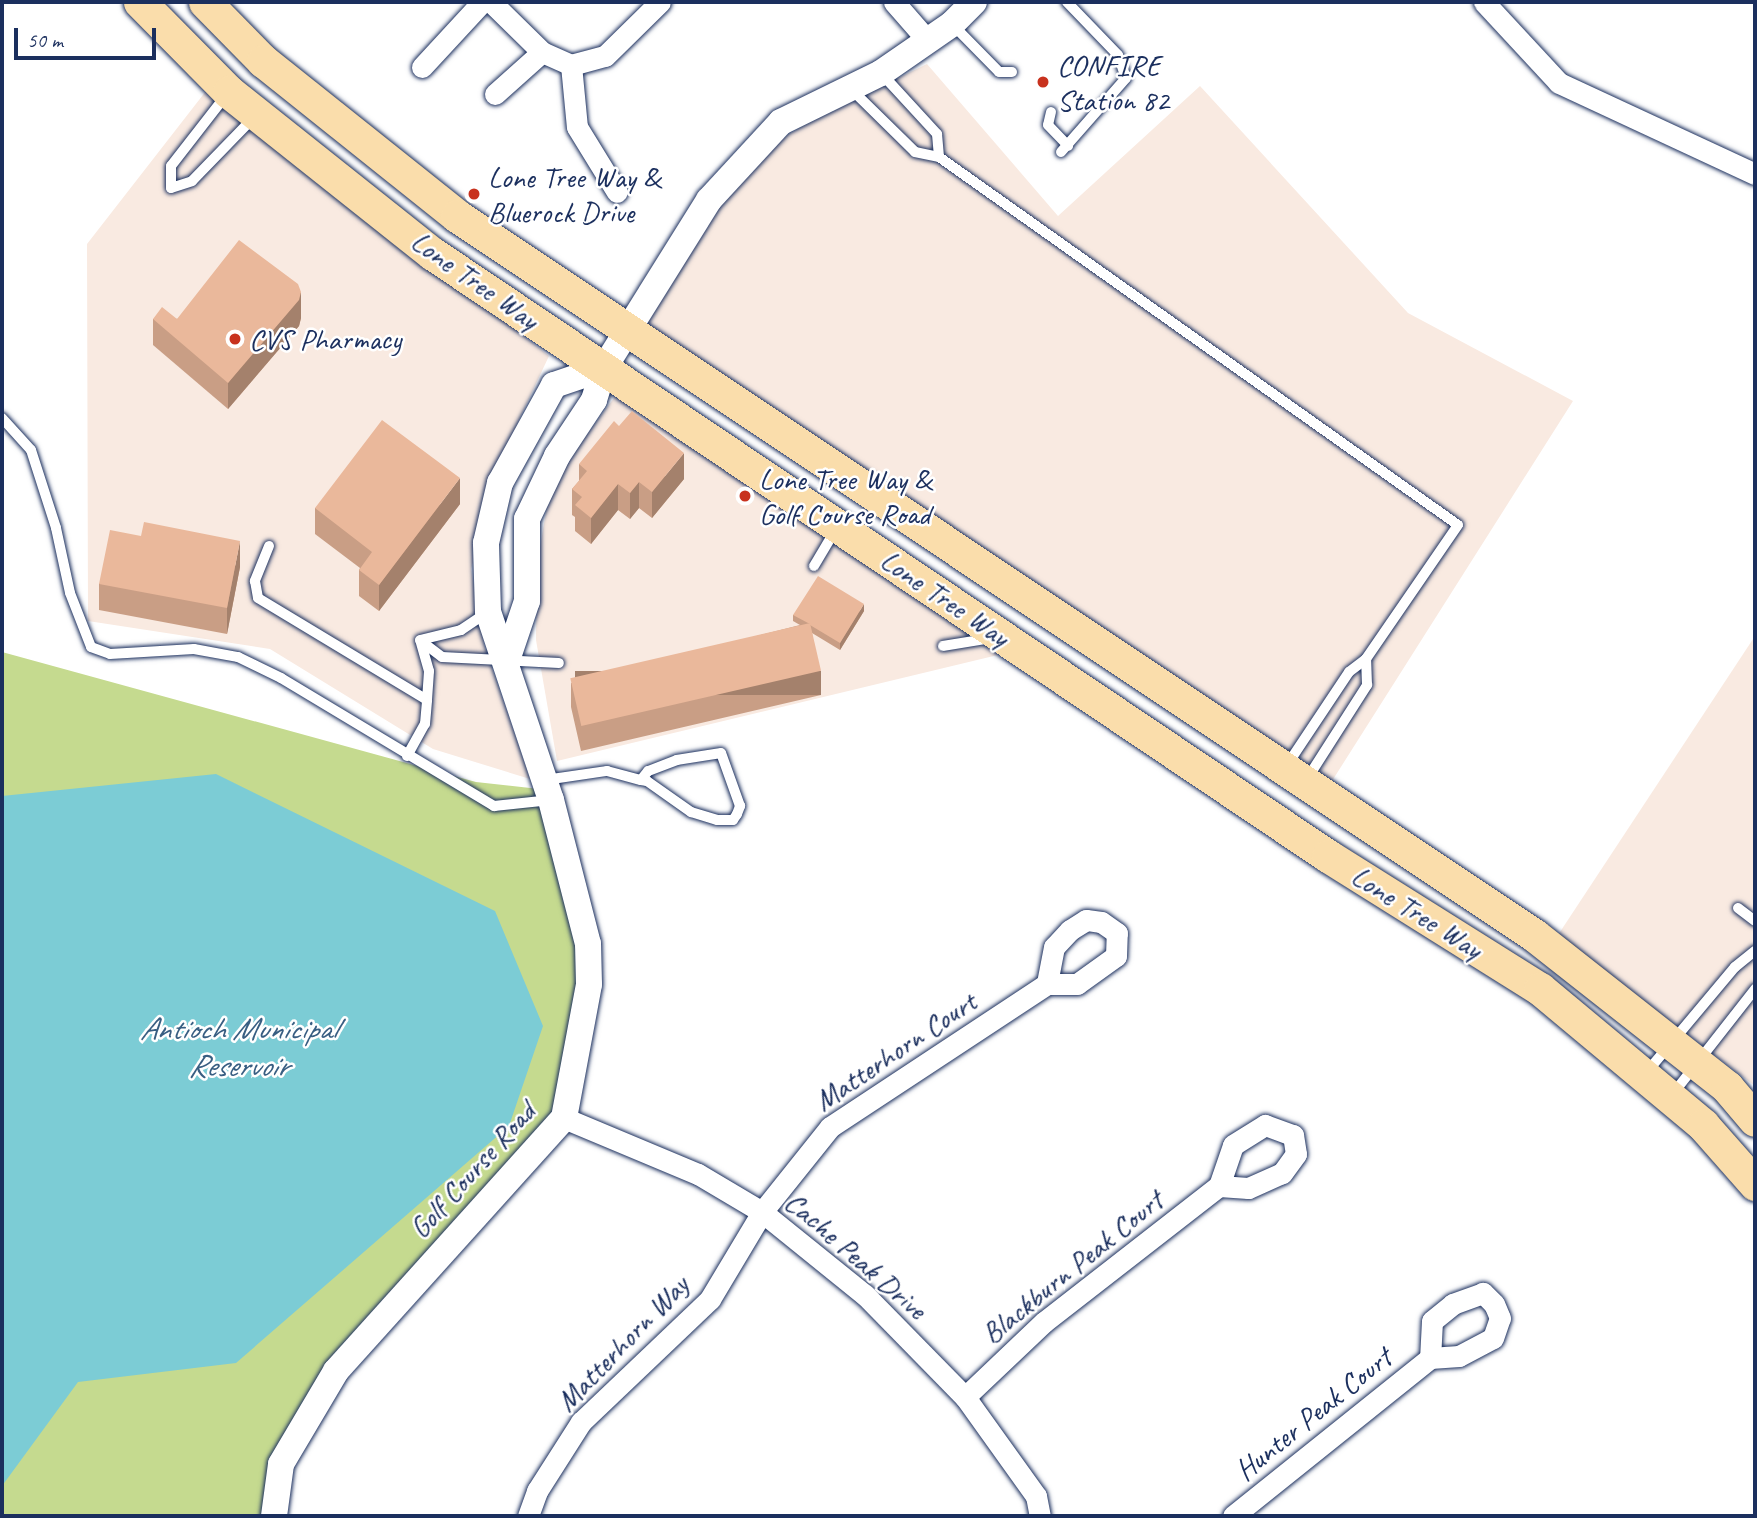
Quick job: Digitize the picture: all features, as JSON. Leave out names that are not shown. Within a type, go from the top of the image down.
[{"type":"main road","name":"Lone Tree Way","points":[[140,2],[229,92],[433,254],[1328,856],[1540,989],[1703,1125],[1755,1184]]},
{"type":"main road","name":"Lone Tree Way","points":[[205,2],[263,61],[457,215],[630,327],[1294,777],[1534,935],[1727,1087],[1755,1120]]},
{"type":"street","points":[[422,67],[482,2]]},
{"type":"street","points":[[505,6],[542,52],[571,65],[605,56],[660,2]]},
{"type":"street","points":[[894,2],[928,41]]},
{"type":"street","points":[[506,663],[527,601],[527,519],[557,456],[594,400],[604,368],[709,200],[781,122],[852,90],[881,73],[952,24],[974,2]]},
{"type":"street","points":[[1484,2],[1559,83],[1755,174]]},
{"type":"street","points":[[495,93],[542,52]]},
{"type":"street","points":[[571,65],[577,127],[617,192]]},
{"type":"street","name":"Golf Course Road","points":[[274,1516],[281,1464],[336,1371],[564,1118],[589,984],[588,944],[548,790],[488,612],[486,543],[500,482],[554,385],[604,368]]},
{"type":"street","name":"Matterhorn Court","points":[[762,1212],[830,1127],[1047,984]]},
{"type":"street","name":"Cache Peak Drive","points":[[564,1118],[698,1174],[762,1212],[865,1295],[965,1397],[1036,1496],[1040,1516]]},
{"type":"street","name":"Blackburn Peak Court","points":[[965,1397],[1044,1322],[1219,1186]]},
{"type":"street","name":"Matterhorn Way","points":[[528,1516],[537,1491],[581,1422],[710,1298],[762,1212]]},
{"type":"street","name":"Hunter Peak Court","points":[[1233,1516],[1430,1358]]},
{"type":"lane","points":[[1051,112],[1048,125],[1065,149],[1126,78],[1118,55],[1067,2]]},
{"type":"lane","points":[[952,24],[999,72],[1012,72]]},
{"type":"lane","points":[[998,85],[999,72]]},
{"type":"lane","points":[[881,73],[937,134],[939,157]]},
{"type":"lane","points":[[852,90],[915,152],[939,157],[1458,525],[1366,659],[1349,672],[1294,777]]},
{"type":"lane","points":[[229,92],[171,166],[171,188],[192,181],[258,113]]},
{"type":"lane","points":[[1035,127],[1048,125]]},
{"type":"lane","points":[[2,418],[31,450],[56,528],[69,593],[91,647],[110,654],[194,649],[238,657],[281,678],[494,806],[607,771],[640,780],[691,812],[717,820],[733,820],[740,806],[721,753],[677,760],[648,771],[640,780]]},
{"type":"lane","points":[[814,566],[838,526]]},
{"type":"lane","points":[[269,546],[255,581],[258,598],[427,699]]},
{"type":"lane","points":[[421,640],[461,630],[488,612]]},
{"type":"lane","points":[[943,646],[1002,636]]},
{"type":"lane","points":[[421,640],[442,657],[506,663],[559,663]]},
{"type":"lane","points":[[407,756],[425,724],[429,671],[421,640]]},
{"type":"lane","points":[[1294,777],[1367,685],[1366,659]]},
{"type":"lane","points":[[1738,908],[1755,921]]},
{"type":"lane","points":[[1670,1098],[1684,1054],[1735,967],[1755,951]]},
{"type":"lane","points":[[1644,1076],[1684,1054],[1755,989]]},
{"type":"shaded area","points":[[927,64],[1058,216],[1200,86],[1408,313],[1573,401],[1332,781],[643,321],[744,170],[776,142],[816,118]]},
{"type":"shaded area","points":[[206,91],[549,356],[508,443],[471,569],[484,645],[530,779],[433,749],[270,649],[88,621],[87,244]]},
{"type":"shaded area","points":[[617,394],[1002,654],[557,761],[536,640],[537,565],[551,483]]},
{"type":"shaded area","points":[[1755,636],[1755,1086],[1558,935]]},
{"type":"green space","name":"Antioch Municipal Reservoir","points":[[2,652],[476,782],[548,790],[588,944],[564,1118],[336,1371],[281,1464],[274,1516],[2,1516]]},
{"type":"water","name":"Antioch Municipal Reservoir","points":[[216,774],[495,911],[543,1026],[509,1126],[236,1363],[78,1382],[2,1486],[2,796]]},
{"type":"building","name":"CVS Pharmacy","points":[[239,240],[298,284],[301,292],[299,300],[228,383],[153,319],[162,307],[177,319]]},
{"type":"building","points":[[632,411],[684,453],[652,492],[639,482],[630,493],[618,484],[591,518],[575,505],[582,497],[572,489],[587,471],[579,464],[614,421],[619,426]]},
{"type":"building","points":[[382,420],[460,478],[379,585],[359,570],[372,552],[315,508]]},
{"type":"building","points":[[144,522],[240,541],[227,608],[99,584],[110,530],[141,536]]},
{"type":"building","points":[[818,576],[864,604],[840,643],[793,615]]},
{"type":"building","points":[[810,623],[821,671],[581,726],[570,678]]},
{"type":"place","name":"CONFIRE Station 82","points":[[1043,82]]},
{"type":"place","name":"Lone Tree Way & Bluerock Drive","points":[[474,194]]},
{"type":"place","name":"CVS Pharmacy","points":[[235,339]]},
{"type":"place","name":"Lone Tree Way & Golf Course Road","points":[[745,496]]}]
